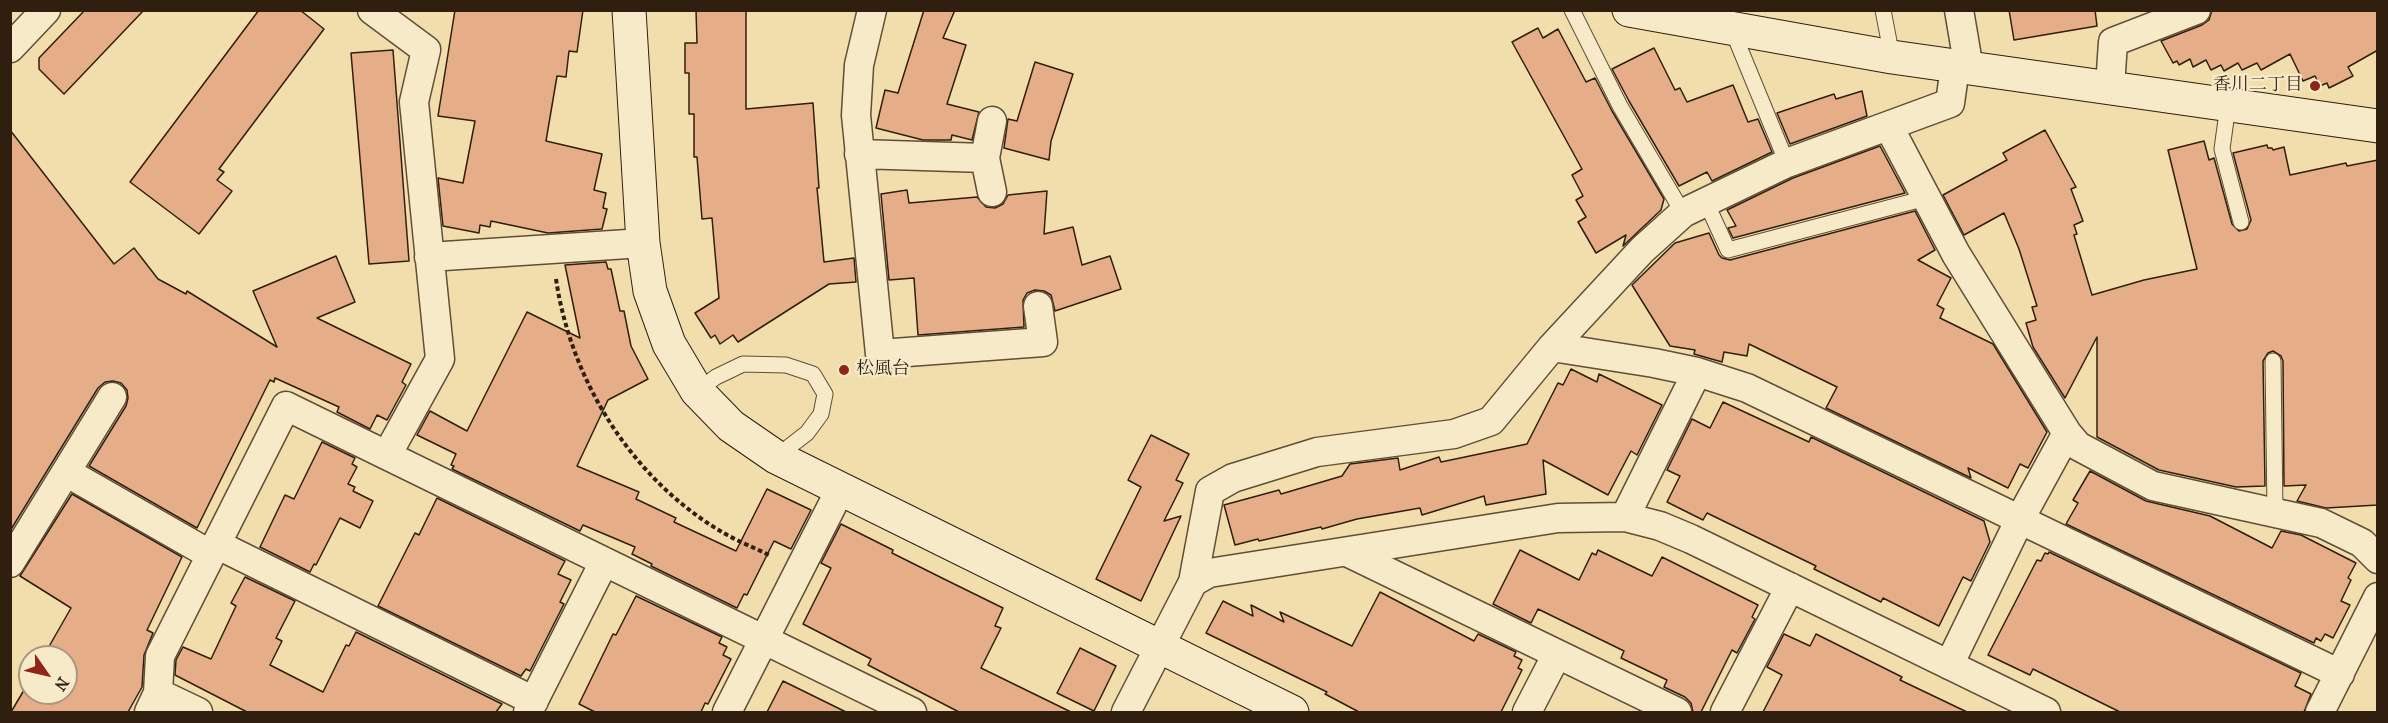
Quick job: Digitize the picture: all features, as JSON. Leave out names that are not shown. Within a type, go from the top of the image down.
[{"type":"street","points":[[10,48],[46,10]]},
{"type":"street","points":[[372,10],[426,50],[414,102],[440,359],[387,455]]},
{"type":"street","points":[[629,10],[643,243],[650,291],[669,344],[697,391],[731,426],[776,457],[1292,712]]},
{"type":"street","points":[[872,10],[859,65],[856,115],[880,354],[1043,342],[1038,306]]},
{"type":"street","points":[[1629,10],[1728,20],[1892,57],[1962,68],[2378,126]]},
{"type":"street","points":[[1126,712],[1193,582],[1210,491],[1233,478],[1317,452],[1454,434],[1491,421],[1552,347],[1642,250],[1695,207],[1787,163],[1950,103],[1962,68],[1959,10]]},
{"type":"street","points":[[2110,87],[2114,42],[2196,10]]},
{"type":"street","points":[[992,121],[985,158],[992,192]]},
{"type":"street","points":[[1889,127],[1956,254],[2067,433],[2078,446],[2153,486],[2322,523],[2362,543],[2378,559]]},
{"type":"street","points":[[859,154],[985,158]]},
{"type":"street","points":[[429,256],[643,243]]},
{"type":"street","points":[[1552,347],[1697,372],[1747,388],[2340,674]]},
{"type":"street","points":[[1625,517],[1697,372]]},
{"type":"street","points":[[10,563],[112,397]]},
{"type":"street","points":[[198,712],[153,703],[160,656],[286,406],[912,712]]},
{"type":"street","points":[[1949,665],[2020,519],[2067,433]]},
{"type":"street","points":[[66,472],[214,550],[531,707],[604,562]]},
{"type":"street","points":[[727,712],[840,490]]},
{"type":"street","points":[[1193,582],[1209,573],[1349,553],[1391,544],[1558,518],[1625,517],[1660,526],[1692,539],[2046,712]]},
{"type":"street","points":[[1349,553],[1677,712]]},
{"type":"street","points":[[1725,712],[1790,587]]},
{"type":"street","points":[[2320,712],[2378,597]]},
{"type":"street","points":[[1527,712],[1557,654]]},
{"type":"lane","points":[[1572,10],[1620,106],[1728,250],[1926,198]]},
{"type":"lane","points":[[1883,10],[1892,57]]},
{"type":"lane","points":[[1728,20],[1787,163]]},
{"type":"lane","points":[[2228,105],[2222,149],[2241,222]]},
{"type":"lane","points":[[2273,361],[2275,512]]},
{"type":"lane","points":[[697,391],[716,377],[743,364],[786,365],[813,374],[825,394],[821,414],[807,433],[776,457]]},
{"type":"path","points":[[551,249],[560,309],[582,375],[623,444],[672,496],[721,532],[800,570]]},
{"type":"building","points":[[85,10],[144,10],[64,94],[39,69],[39,58]]},
{"type":"building","points":[[259,10],[300,10],[324,29],[219,169],[224,172],[217,180],[232,191],[199,234],[130,182]]},
{"type":"building","points":[[455,10],[583,10],[577,52],[569,51],[566,77],[557,76],[546,141],[602,154],[594,190],[606,193],[603,208],[607,209],[602,229],[548,233],[491,221],[490,227],[480,225],[479,233],[443,226],[438,178],[463,183],[475,121],[438,116]]},
{"type":"building","points":[[696,10],[746,10],[746,109],[813,103],[819,188],[817,188],[824,262],[854,258],[856,282],[829,284],[738,342],[733,335],[720,344],[715,335],[711,338],[695,313],[719,298],[712,218],[702,219],[697,157],[694,157],[694,114],[689,114],[689,73],[685,73],[685,43],[697,43]]},
{"type":"building","points":[[924,10],[955,10],[943,38],[966,45],[947,104],[979,112],[972,140],[952,135],[951,140],[923,140],[876,128],[885,90],[898,93]]},
{"type":"building","points":[[2009,10],[2095,10],[2097,26],[2014,40]]},
{"type":"building","points":[[2212,10],[2378,10],[2378,50],[2348,67],[2353,76],[2329,88],[2327,83],[2320,86],[2315,76],[2303,81],[2290,54],[2261,70],[2257,63],[2242,70],[2238,63],[2224,71],[2221,65],[2211,70],[2206,60],[2193,67],[2190,59],[2179,65],[2177,61],[2173,63],[2161,41],[2202,25],[2209,20]]},
{"type":"building","points":[[1538,28],[1543,38],[1558,29],[1586,82],[1595,78],[1664,199],[1661,210],[1623,246],[1626,235],[1596,253],[1578,222],[1586,217],[1576,200],[1583,196],[1572,175],[1582,169],[1512,42]]},
{"type":"building","points":[[1654,48],[1675,90],[1680,88],[1687,102],[1733,85],[1748,122],[1758,119],[1772,152],[1712,181],[1707,172],[1679,186],[1612,69]]},
{"type":"building","points":[[393,50],[409,261],[369,264],[351,53]]},
{"type":"building","points":[[1035,62],[1073,74],[1051,141],[1049,160],[1004,148],[1008,119],[1017,121]]},
{"type":"building","points":[[1862,91],[1867,116],[1790,144],[1777,113],[1834,94],[1836,99]]},
{"type":"building","points":[[10,130],[114,264],[134,248],[158,279],[186,294],[187,291],[277,347],[253,291],[336,256],[355,302],[317,318],[411,364],[402,382],[406,385],[387,420],[377,415],[370,429],[337,412],[339,407],[275,378],[274,382],[270,380],[197,528],[89,466],[126,406],[128,398],[127,390],[121,383],[105,382],[98,388],[10,531]]},
{"type":"building","points":[[2045,130],[2076,187],[2071,189],[2083,221],[2074,225],[2077,234],[2074,235],[2092,295],[2144,280],[2197,269],[2168,150],[2204,141],[2209,160],[2214,158],[2232,224],[2239,231],[2247,229],[2251,220],[2233,153],[2267,145],[2273,150],[2284,147],[2290,175],[2346,163],[2347,166],[2378,160],[2378,505],[2326,508],[2297,501],[2306,485],[2284,486],[2283,361],[2281,356],[2273,351],[2268,353],[2263,361],[2265,486],[2236,487],[2159,470],[2097,437],[2097,337],[2065,398],[2033,347],[2026,323],[2036,320],[2032,307],[2037,306],[2019,249],[2004,213],[1964,235],[1943,195],[2007,160],[2003,153]]},
{"type":"building","points":[[1880,146],[1905,193],[1733,238],[1728,228],[1736,226],[1727,210],[1793,178]]},
{"type":"building","points":[[907,190],[909,203],[977,197],[986,207],[995,208],[1003,204],[1008,195],[1047,191],[1044,234],[1073,227],[1082,265],[1110,256],[1121,289],[1055,311],[1051,295],[1035,290],[1027,293],[1023,300],[1024,327],[918,335],[914,278],[889,280],[881,194]]},
{"type":"building","points":[[1915,211],[1935,250],[1918,260],[1951,278],[1937,305],[1944,309],[1940,318],[1993,344],[2047,432],[2028,468],[2020,464],[2008,488],[1968,468],[1971,478],[1826,408],[1837,387],[1749,344],[1747,356],[1724,352],[1722,362],[1694,354],[1695,350],[1670,346],[1632,285],[1675,243],[1709,233],[1719,255],[1730,260]]},
{"type":"building","points":[[606,262],[608,269],[611,269],[620,311],[624,311],[631,346],[648,379],[608,400],[577,466],[639,492],[636,499],[676,518],[674,522],[736,551],[767,489],[811,510],[791,549],[774,541],[747,595],[744,594],[737,608],[651,566],[652,564],[632,554],[635,547],[583,525],[580,531],[452,469],[454,466],[451,465],[456,454],[417,435],[430,411],[467,431],[527,312],[580,338],[565,265]]},
{"type":"building","points":[[1571,369],[1597,382],[1599,374],[1662,405],[1637,455],[1631,451],[1608,495],[1543,460],[1546,494],[1486,505],[1484,496],[1422,515],[1420,508],[1235,545],[1224,505],[1279,490],[1281,494],[1342,476],[1350,464],[1398,458],[1400,470],[1439,457],[1441,462],[1527,444],[1558,383],[1563,385]]},
{"type":"building","points":[[1723,402],[1809,442],[1811,437],[1984,521],[1990,542],[1971,581],[1963,577],[1939,626],[1883,598],[1881,602],[1814,569],[1816,566],[1707,513],[1703,520],[1667,502],[1680,476],[1667,470],[1692,419],[1710,428]]},
{"type":"building","points":[[1151,435],[1189,454],[1176,480],[1183,483],[1164,521],[1181,516],[1141,601],[1096,579],[1141,487],[1128,480]]},
{"type":"building","points":[[322,442],[355,458],[352,464],[357,467],[348,484],[355,487],[353,491],[373,501],[360,528],[340,518],[316,565],[314,564],[310,572],[260,547],[285,495],[294,499]]},
{"type":"building","points":[[2090,471],[2146,501],[2210,516],[2272,548],[2281,531],[2301,535],[2356,563],[2348,578],[2351,580],[2341,601],[2350,605],[2333,638],[2325,634],[2321,641],[2316,638],[2314,643],[2066,524],[2078,503],[2073,500]]},
{"type":"building","points":[[72,494],[182,557],[147,630],[153,633],[144,655],[142,687],[128,712],[11,712],[18,700],[18,705],[78,705],[78,645],[50,645],[71,608],[20,576]]},
{"type":"building","points":[[437,498],[565,561],[558,574],[571,580],[560,602],[564,604],[530,671],[526,669],[521,676],[378,606],[415,533],[419,535]]},
{"type":"building","points":[[841,524],[893,550],[892,553],[1003,608],[995,626],[1001,628],[981,668],[1071,712],[959,712],[868,665],[871,659],[803,624],[831,568],[821,563]]},
{"type":"building","points":[[1520,550],[1579,580],[1592,553],[1596,555],[1598,550],[1652,576],[1662,557],[1758,605],[1752,617],[1755,619],[1737,653],[1732,650],[1701,712],[1693,712],[1691,703],[1685,697],[1664,687],[1667,680],[1621,658],[1624,651],[1538,609],[1531,623],[1493,604]]},
{"type":"building","points":[[2049,552],[2301,673],[2295,686],[2311,694],[2304,712],[2120,712],[2033,669],[2030,675],[1988,655],[2037,560],[2041,561],[2045,553]]},
{"type":"building","points":[[245,577],[295,601],[276,638],[282,641],[270,665],[323,692],[346,645],[349,646],[356,632],[502,704],[496,712],[247,712],[175,675],[176,660],[183,647],[211,659],[236,606],[231,603]]},
{"type":"building","points":[[1380,592],[1474,641],[1478,634],[1516,652],[1514,656],[1522,660],[1518,668],[1522,670],[1501,712],[1359,712],[1325,694],[1327,692],[1206,633],[1223,601],[1253,616],[1251,605],[1284,622],[1280,612],[1352,646]]},
{"type":"building","points":[[636,596],[722,637],[719,643],[727,647],[723,655],[731,659],[708,704],[705,703],[701,712],[595,712],[579,704],[613,634],[616,635]]},
{"type":"building","points":[[1784,634],[1810,646],[1816,634],[1902,677],[1900,680],[1967,712],[1763,712],[1782,675],[1767,667]]},
{"type":"building","points":[[1080,648],[1116,666],[1094,711],[1057,693]]},
{"type":"building","points":[[783,681],[846,712],[767,712]]},
{"type":"place","name":"香川二丁目","points":[[2315,86]]},
{"type":"place","name":"松風台","points":[[844,370]]}]
